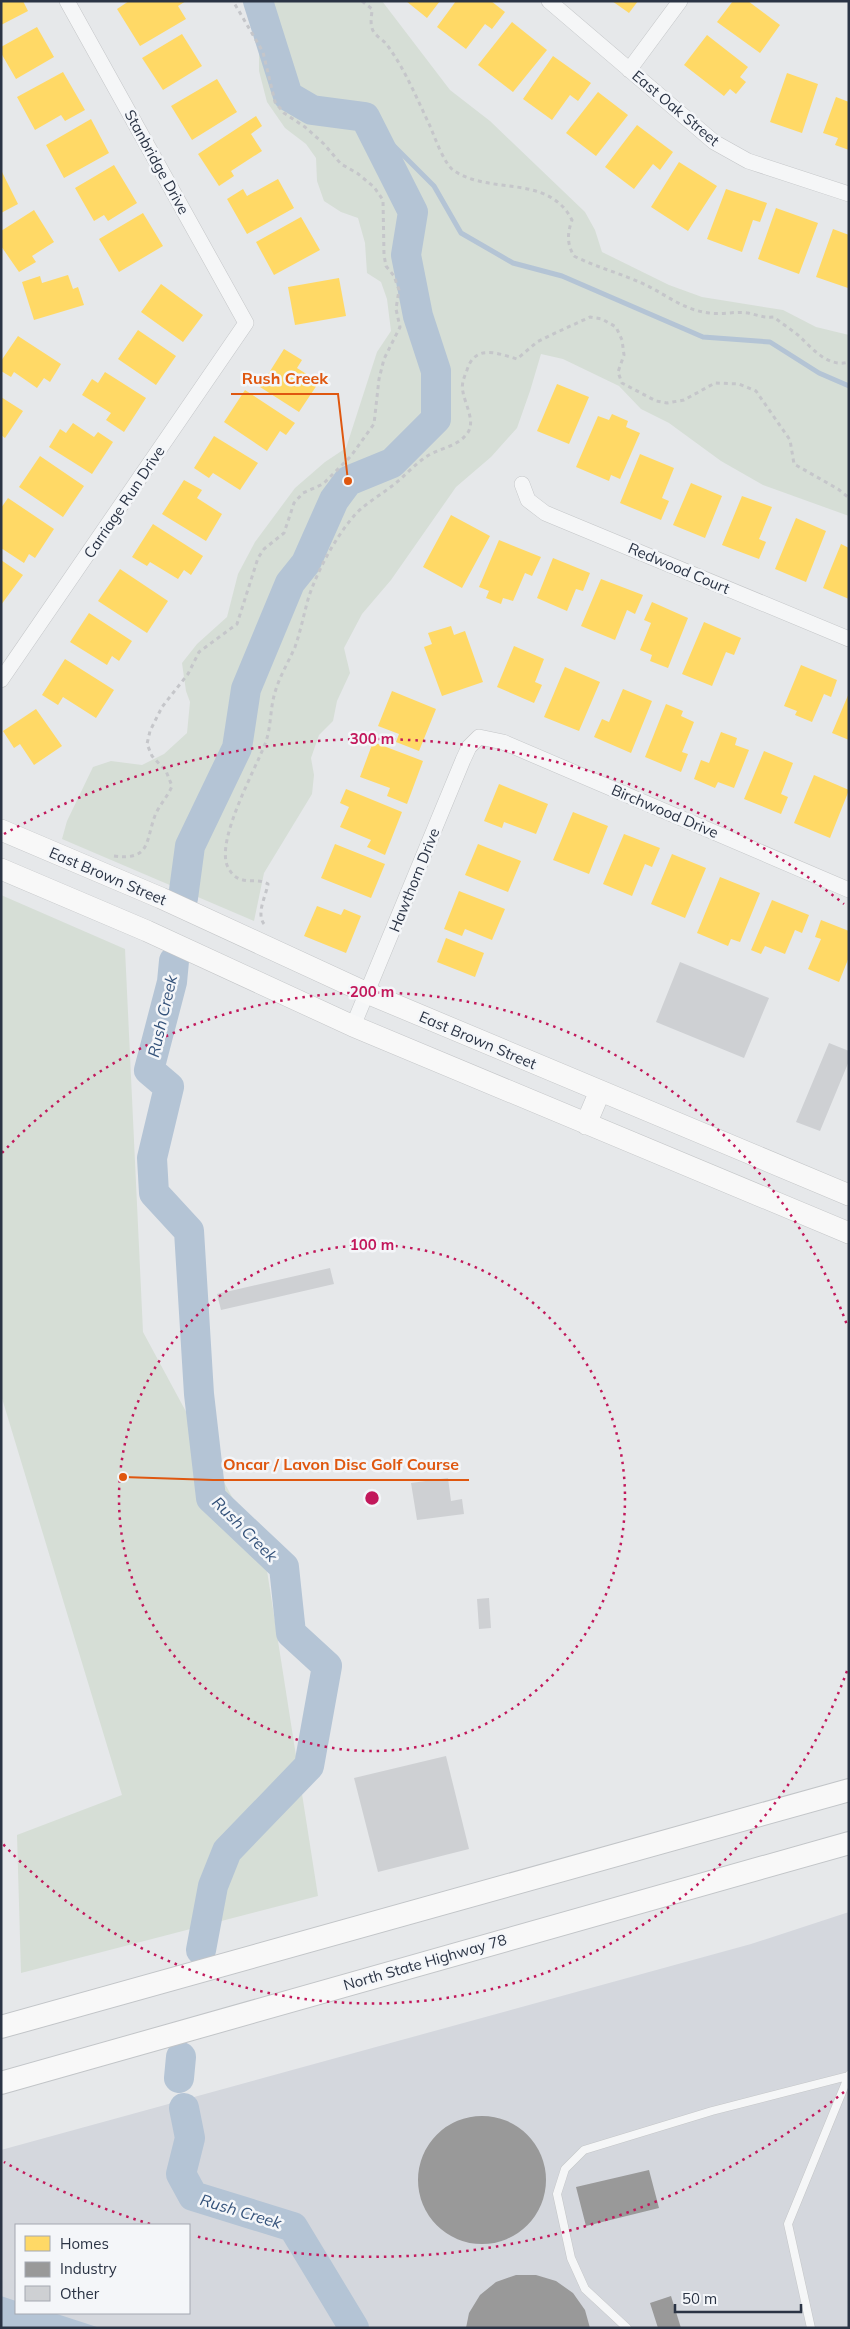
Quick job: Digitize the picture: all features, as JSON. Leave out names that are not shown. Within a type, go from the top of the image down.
[{"type":"main road","name":"East Brown Street","points":[[1,830],[161,898],[366,993],[849,1195]]},
{"type":"main road","points":[[1,869],[147,931],[353,1026],[849,1233]]},
{"type":"main road","points":[[586,1124],[600,1091]]},
{"type":"main road","points":[[1,2028],[849,1790]]},
{"type":"main road","name":"North State Highway 78","points":[[1,2083],[849,1843]]},
{"type":"street","name":"Stanbridge Drive","points":[[67,1],[246,323]]},
{"type":"street","name":"East Oak Street","points":[[549,1],[714,142],[748,161],[849,194]]},
{"type":"street","points":[[629,70],[680,1]]},
{"type":"street","name":"Carriage Run Drive","points":[[1,680],[246,323]]},
{"type":"street","name":"Redwood Court","points":[[522,484],[528,500],[545,513],[849,639]]},
{"type":"street","name":"Birchwood Drive","points":[[479,737],[503,742],[849,890]]},
{"type":"street","name":"Hawthorn Drive","points":[[353,1026],[463,760],[469,747],[479,737]]},
{"type":"lane","points":[[627,2328],[585,2289],[571,2258],[557,2194],[565,2170],[584,2150],[712,2111],[848,2075]]},
{"type":"lane","points":[[811,2328],[788,2224],[848,2075]]},
{"type":"path","points":[[110,856],[125,858],[140,854],[145,849],[158,810],[167,799],[172,786],[166,771],[152,756],[147,744],[150,731],[162,708],[188,674],[199,652],[237,624],[258,558],[264,549],[284,533],[294,503],[303,493],[323,484],[336,472],[351,456],[374,424],[379,379],[384,359],[400,327],[396,309],[399,290],[394,276],[386,266],[384,255],[383,200],[374,188],[358,173],[341,164],[324,144],[279,107],[271,91],[263,52],[233,1]]},
{"type":"path","points":[[362,1],[372,9],[372,28],[386,43],[414,92],[452,169],[484,182],[534,189],[557,202],[568,211],[572,220],[568,230],[568,247],[574,256],[647,286],[675,303],[687,307],[710,314],[726,312],[748,313],[763,318],[774,317],[799,336],[813,351],[832,362],[849,362]]},
{"type":"path","points":[[267,928],[261,920],[262,905],[268,884],[264,881],[244,882],[227,865],[226,851],[232,824],[251,772],[266,743],[274,694],[295,645],[310,595],[337,537],[355,514],[410,471],[423,458],[455,443],[466,435],[470,424],[462,384],[468,364],[481,352],[494,351],[517,359],[536,342],[590,317],[602,319],[616,327],[622,340],[624,355],[618,372],[622,383],[656,401],[667,403],[684,400],[715,382],[739,384],[756,391],[790,440],[794,464],[830,484],[849,498]]},
{"type":"shaded area","points":[[242,1],[382,1],[450,90],[490,121],[585,212],[595,230],[602,252],[669,285],[702,297],[783,310],[816,327],[849,335],[849,516],[763,485],[721,461],[669,423],[641,409],[619,386],[563,359],[541,354],[517,428],[491,457],[456,487],[391,580],[362,614],[344,648],[350,673],[337,701],[333,721],[319,735],[311,758],[314,775],[312,794],[264,873],[254,921],[62,839],[67,821],[93,767],[111,761],[142,765],[164,754],[187,733],[190,702],[186,691],[182,663],[197,644],[227,617],[238,574],[255,542],[295,488],[325,462],[346,448],[377,352],[391,331],[387,299],[381,282],[367,273],[365,243],[358,218],[341,212],[324,201],[317,181],[316,158],[306,144],[285,128],[267,102],[259,71],[259,33]]},
{"type":"shaded area","points":[[1,895],[125,949],[143,1332],[265,1558],[318,1896],[21,1973],[17,1835],[122,1795],[1,1395]]},
{"type":"shaded area","points":[[849,1912],[849,2328],[1,2328],[1,2150],[751,1944]]},
{"type":"water","points":[[1,2296],[15,2301],[15,2314],[57,2314],[100,2328],[1,2328]]},
{"type":"building: Homes","points":[[1,1],[23,1],[28,11],[1,25]]},
{"type":"building: Homes","points":[[129,1],[186,1],[178,6],[186,19],[140,46],[117,9]]},
{"type":"building: Homes","points":[[406,1],[440,1],[427,18]]},
{"type":"building: Homes","points":[[456,1],[491,1],[505,12],[492,29],[485,24],[466,49],[437,27]]},
{"type":"building: Homes","points":[[612,1],[638,1],[629,13]]},
{"type":"building: Homes","points":[[733,1],[748,1],[780,25],[760,53],[717,22]]},
{"type":"building: Homes","points":[[512,22],[547,50],[513,92],[478,65]]},
{"type":"building: Homes","points":[[37,27],[54,57],[16,79],[1,53],[1,47]]},
{"type":"building: Homes","points":[[182,34],[202,66],[163,90],[142,58]]},
{"type":"building: Homes","points":[[707,35],[748,67],[740,77],[746,82],[736,94],[730,89],[724,96],[684,65]]},
{"type":"building: Homes","points":[[553,56],[591,83],[578,101],[570,95],[552,120],[523,99]]},
{"type":"building: Homes","points":[[63,72],[85,110],[65,121],[61,115],[35,130],[17,97]]},
{"type":"building: Homes","points":[[787,73],[818,84],[802,133],[770,122]]},
{"type":"building: Homes","points":[[217,79],[237,112],[192,140],[171,106]]},
{"type":"building: Homes","points":[[598,92],[628,115],[596,156],[566,133]]},
{"type":"building: Homes","points":[[836,97],[849,102],[849,150],[835,145],[838,138],[823,133]]},
{"type":"building: Homes","points":[[256,116],[262,126],[251,134],[262,151],[231,171],[234,176],[219,186],[198,154]]},
{"type":"building: Homes","points":[[91,119],[109,153],[64,178],[46,145]]},
{"type":"building: Homes","points":[[637,125],[673,152],[660,170],[653,164],[634,189],[605,167]]},
{"type":"building: Homes","points":[[679,162],[717,186],[688,231],[651,207]]},
{"type":"building: Homes","points":[[114,165],[137,203],[108,221],[104,215],[94,221],[75,188]]},
{"type":"building: Homes","points":[[1,170],[18,204],[1,213]]},
{"type":"building: Homes","points":[[278,179],[294,208],[247,234],[227,199],[243,189],[247,196]]},
{"type":"building: Homes","points":[[726,189],[767,203],[760,222],[753,220],[742,252],[707,239]]},
{"type":"building: Homes","points":[[776,208],[818,223],[799,274],[758,259]]},
{"type":"building: Homes","points":[[34,210],[54,242],[32,256],[36,262],[19,272],[1,246],[1,231]]},
{"type":"building: Homes","points":[[143,213],[163,246],[119,272],[99,239]]},
{"type":"building: Homes","points":[[301,217],[320,250],[274,275],[256,242]]},
{"type":"building: Homes","points":[[833,229],[849,235],[848,288],[816,277]]},
{"type":"building: Homes","points":[[68,275],[73,289],[78,287],[84,305],[34,320],[22,282],[40,276],[42,283]]},
{"type":"building: Homes","points":[[339,278],[346,316],[295,325],[288,287]]},
{"type":"building: Homes","points":[[161,284],[203,315],[183,342],[141,312]]},
{"type":"building: Homes","points":[[138,330],[176,356],[156,385],[118,359]]},
{"type":"building: Homes","points":[[18,336],[61,364],[50,382],[44,378],[37,388],[14,372],[11,377],[1,371],[1,361]]},
{"type":"building: Homes","points":[[284,349],[302,360],[297,368],[319,382],[299,412],[260,387]]},
{"type":"building: Homes","points":[[105,372],[146,398],[124,432],[106,420],[111,413],[82,395],[92,379],[98,383]]},
{"type":"building: Homes","points":[[557,384],[589,397],[569,444],[537,431]]},
{"type":"building: Homes","points":[[245,390],[295,423],[286,435],[280,431],[267,451],[224,422]]},
{"type":"building: Homes","points":[[1,397],[23,411],[5,438],[1,435]]},
{"type":"building: Homes","points":[[612,414],[628,421],[626,427],[640,433],[620,479],[611,475],[609,481],[576,467],[598,416],[609,420]]},
{"type":"building: Homes","points":[[73,423],[94,437],[98,432],[113,442],[92,474],[49,447],[60,429],[66,433]]},
{"type":"building: Homes","points":[[214,436],[258,463],[240,490],[213,473],[209,478],[194,468]]},
{"type":"building: Homes","points":[[640,454],[674,468],[662,498],[669,501],[661,520],[620,503]]},
{"type":"building: Homes","points":[[40,456],[84,486],[63,517],[19,487]]},
{"type":"building: Homes","points":[[184,480],[202,490],[197,498],[222,514],[206,541],[162,514]]},
{"type":"building: Homes","points":[[691,483],[722,496],[705,538],[673,525]]},
{"type":"building: Homes","points":[[742,496],[772,507],[759,539],[766,542],[759,559],[722,545]]},
{"type":"building: Homes","points":[[8,498],[54,529],[35,558],[29,554],[24,563],[1,548],[1,508]]},
{"type":"building: Homes","points":[[451,515],[490,536],[462,588],[423,567]]},
{"type":"building: Homes","points":[[796,518],[826,531],[806,582],[775,569]]},
{"type":"building: Homes","points":[[153,524],[203,556],[191,575],[184,570],[178,579],[150,562],[147,566],[132,557]]},
{"type":"building: Homes","points":[[499,540],[541,557],[532,576],[525,573],[513,601],[503,598],[501,604],[486,598],[489,591],[479,587]]},
{"type":"building: Homes","points":[[841,544],[849,548],[849,599],[823,588]]},
{"type":"building: Homes","points":[[553,558],[590,573],[583,591],[576,589],[567,611],[537,598]]},
{"type":"building: Homes","points":[[1,560],[23,575],[1,605]]},
{"type":"building: Homes","points":[[120,569],[168,601],[147,633],[98,601]]},
{"type":"building: Homes","points":[[601,579],[643,595],[635,614],[627,610],[615,640],[581,626]]},
{"type":"building: Homes","points":[[652,602],[688,618],[668,668],[650,661],[652,655],[640,650],[651,623],[644,620]]},
{"type":"building: Homes","points":[[89,613],[132,641],[119,661],[112,656],[107,665],[70,642]]},
{"type":"building: Homes","points":[[704,622],[741,638],[734,655],[726,652],[712,686],[682,674]]},
{"type":"building: Homes","points":[[451,626],[454,635],[465,631],[483,682],[442,696],[424,647],[432,644],[428,633]]},
{"type":"building: Homes","points":[[514,646],[544,659],[535,682],[542,685],[534,703],[497,687]]},
{"type":"building: Homes","points":[[65,659],[114,690],[96,718],[63,697],[58,705],[42,695]]},
{"type":"building: Homes","points":[[801,665],[837,680],[831,697],[824,694],[812,722],[795,715],[797,711],[784,706]]},
{"type":"building: Homes","points":[[565,667],[600,682],[579,731],[544,717]]},
{"type":"building: Homes","points":[[623,689],[652,701],[631,753],[594,737],[602,719],[609,722]]},
{"type":"building: Homes","points":[[392,691],[436,709],[419,751],[396,742],[399,734],[378,726]]},
{"type":"building: Homes","points":[[849,693],[849,740],[832,733]]},
{"type":"building: Homes","points":[[666,704],[683,711],[681,716],[694,722],[682,752],[688,754],[681,772],[645,757]]},
{"type":"building: Homes","points":[[36,709],[62,746],[34,765],[20,744],[14,748],[3,731]]},
{"type":"building: Homes","points":[[721,732],[737,738],[735,745],[749,750],[734,788],[718,782],[715,788],[694,779],[701,760],[709,763]]},
{"type":"building: Homes","points":[[373,742],[423,761],[407,804],[387,796],[390,788],[360,777]]},
{"type":"building: Homes","points":[[764,751],[793,763],[781,794],[788,797],[781,814],[744,799]]},
{"type":"building: Homes","points":[[814,775],[849,790],[830,838],[794,823]]},
{"type":"building: Homes","points":[[499,784],[548,804],[536,834],[504,822],[502,828],[484,821]]},
{"type":"building: Homes","points":[[346,789],[402,812],[385,855],[367,847],[371,840],[340,827],[349,807],[340,803]]},
{"type":"building: Homes","points":[[573,812],[608,826],[589,874],[553,860]]},
{"type":"building: Homes","points":[[624,834],[660,848],[652,867],[645,864],[632,896],[603,884]]},
{"type":"building: Homes","points":[[335,844],[385,864],[371,898],[321,878]]},
{"type":"building: Homes","points":[[478,844],[521,861],[508,892],[465,875]]},
{"type":"building: Homes","points":[[672,854],[706,868],[685,918],[651,904]]},
{"type":"building: Homes","points":[[720,877],[760,893],[740,942],[731,939],[728,946],[697,933]]},
{"type":"building: Homes","points":[[459,891],[505,909],[492,940],[465,929],[462,936],[444,929]]},
{"type":"building: Homes","points":[[772,900],[809,915],[802,933],[795,930],[785,954],[765,946],[761,954],[751,950]]},
{"type":"building: Homes","points":[[317,906],[341,915],[344,909],[361,916],[346,953],[304,936]]},
{"type":"building: Homes","points":[[821,920],[849,931],[849,957],[839,982],[808,969],[821,939],[815,937]]},
{"type":"building: Homes","points":[[446,938],[484,953],[475,977],[437,962]]},
{"type":"building: Industry","points":[[482,2116],[495,2117],[507,2121],[527,2135],[541,2155],[545,2167],[545,2193],[541,2205],[527,2225],[507,2239],[495,2243],[482,2244],[469,2243],[457,2239],[437,2225],[423,2205],[419,2193],[418,2180],[419,2167],[423,2155],[437,2135],[457,2121],[469,2117]]},
{"type":"building: Industry","points":[[649,2170],[659,2208],[586,2226],[576,2187]]},
{"type":"building: Industry","points":[[516,2275],[536,2275],[556,2281],[573,2293],[585,2310],[590,2328],[466,2328],[469,2313],[480,2295],[496,2282]]},
{"type":"building: Industry","points":[[671,2296],[681,2328],[658,2328],[650,2303]]},
{"type":"building: Other","points":[[680,962],[769,998],[744,1058],[656,1022]]},
{"type":"building: Other","points":[[829,1043],[849,1051],[849,1061],[820,1131],[796,1122]]},
{"type":"building: Other","points":[[330,1268],[334,1284],[221,1310],[217,1294]]},
{"type":"building: Other","points":[[448,1478],[451,1501],[462,1499],[464,1514],[417,1520],[411,1483]]},
{"type":"building: Other","points":[[489,1598],[491,1628],[479,1629],[477,1599]]},
{"type":"building: Other","points":[[446,1756],[469,1849],[378,1872],[354,1778]]},
{"type":"waterway","name":"Rush Creek","points":[[183,898],[190,846],[237,748],[246,689],[290,583],[306,563],[334,500],[348,481],[392,463],[436,419],[436,371],[418,316],[406,255],[413,212],[365,117],[312,110],[288,96],[258,1]]},
{"type":"waterway","points":[[365,117],[434,186],[461,233],[513,263],[562,276],[703,337],[770,342],[819,373],[849,386]]},
{"type":"waterway","name":"Rush Creek","points":[[174,961],[172,982],[149,1070],[169,1087],[152,1158],[154,1193],[189,1231],[199,1394],[211,1498],[284,1567],[291,1633],[327,1666],[309,1766],[227,1851],[213,1886],[201,1950]]},
{"type":"waterway","name":"Rush Creek","points":[[179,2078],[181,2057]]},
{"type":"waterway","name":"Rush Creek","points":[[184,2108],[190,2138],[181,2174],[193,2196],[293,2227],[354,2328]]},
{"type":"place","name":"Rush Creek","points":[[348,481]]},
{"type":"place","name":"Oncar / Lavon Disc Golf Course","points":[[123,1477]]}]
